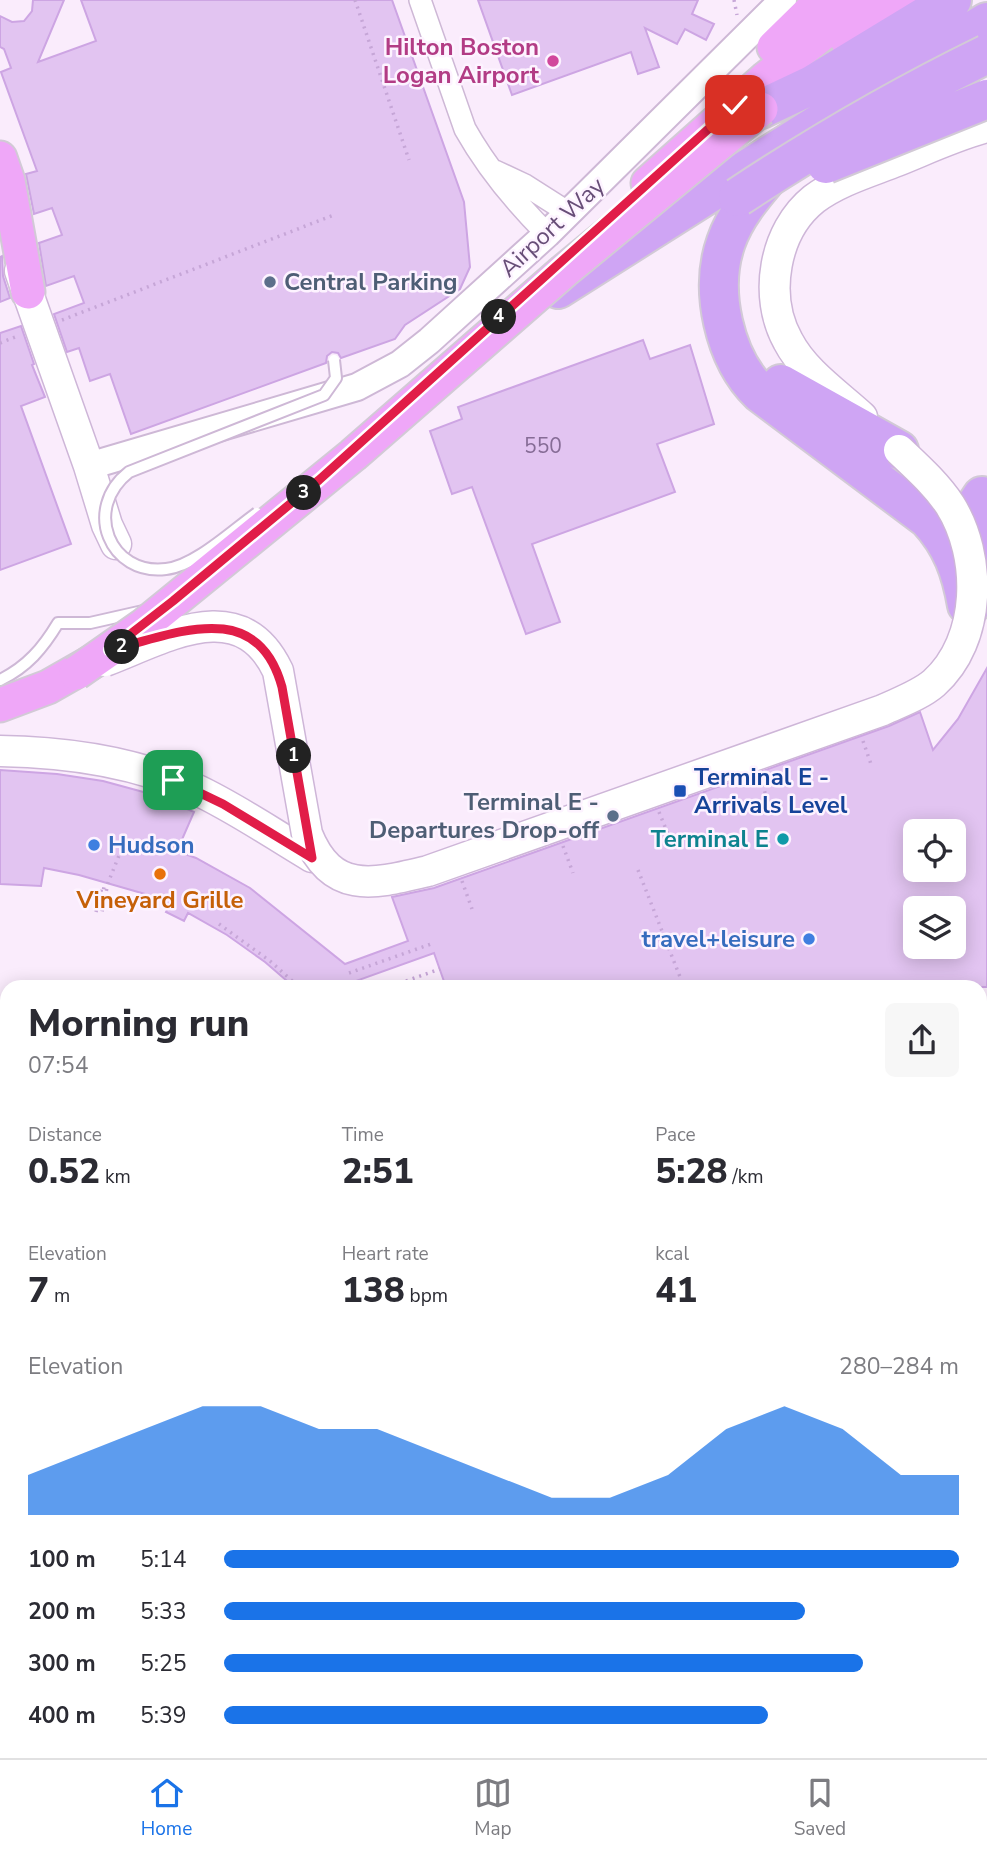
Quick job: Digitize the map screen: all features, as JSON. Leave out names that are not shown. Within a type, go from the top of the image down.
[{"type":"highway","points":[[761,109],[812,85],[907,12],[951,0]]},
{"type":"highway","points":[[460,343],[987,22]]},
{"type":"highway","points":[[460,343],[738,197],[789,163],[881,110],[987,54]]},
{"type":"highway","points":[[738,197],[987,99]]},
{"type":"highway","points":[[817,125],[746,205],[726,243],[721,265],[720,293],[725,328],[735,355],[751,383],[764,397],[928,519],[950,546],[959,567],[969,609]]},
{"type":"highway","points":[[735,355],[899,450]]},
{"type":"highway","points":[[928,519],[944,524],[967,516],[984,488]]},
{"type":"highway","points":[[969,609],[987,538]]},
{"type":"main road","points":[[688,147],[752,69],[822,0]]},
{"type":"main road","points":[[0,705],[48,687],[110,650],[168,605],[460,343],[800,50],[865,0]]},
{"type":"main road","points":[[76,673],[143,626],[353,455],[460,343],[564,271],[761,109]]},
{"type":"main road","points":[[0,705],[201,625],[219,625],[248,635],[272,658],[278,671],[307,834],[313,850],[333,873],[358,883],[406,877],[452,864],[889,707],[921,692],[946,670],[965,632],[973,588],[970,557],[959,523],[937,488],[799,358],[781,325],[775,294],[776,267],[783,239],[798,215],[814,200],[838,185],[987,127]]},
{"type":"main road","points":[[0,158],[8,181],[28,292]]},
{"type":"main road","points":[[0,218],[114,542],[128,558],[145,567],[162,570],[180,566],[289,498]]},
{"type":"main road","points":[[0,751],[84,757],[157,775],[223,804],[312,858],[321,869],[349,886],[367,888],[398,884],[653,798],[924,696],[951,667],[964,633],[984,488]]},
{"type":"main road","points":[[110,650],[201,628],[219,627],[239,632],[267,653],[277,667],[282,687],[312,858]]},
{"type":"street","points":[[420,0],[465,129],[509,193],[547,234]]},
{"type":"street","name":"Airport Way","points":[[89,466],[357,387],[400,364],[460,343],[547,234],[783,0]]},
{"type":"street","points":[[490,168],[525,185],[569,213]]},
{"type":"lane","points":[[334,360],[335,379],[324,395],[129,472],[110,492],[105,515],[108,537],[118,553],[128,560],[148,568],[166,569],[191,560],[353,455]]},
{"type":"lane","points":[[0,680],[21,668],[37,654],[58,623],[103,621],[168,605]]},
{"type":"path","points":[[355,0],[409,160]]},
{"type":"path","points":[[51,324],[334,215]]},
{"type":"path","points":[[0,343],[26,333]]},
{"type":"path","points":[[653,798],[670,839]]},
{"type":"path","points":[[558,831],[573,873]]},
{"type":"path","points":[[96,912],[104,887],[99,912],[102,912],[108,883],[124,843]]},
{"type":"path","points":[[457,866],[472,909]]},
{"type":"path","points":[[638,870],[681,980]]},
{"type":"path","points":[[219,924],[261,954],[291,980]]},
{"type":"path","points":[[349,973],[431,944]]},
{"type":"path","points":[[409,980],[440,969]]},
{"type":"building","name":"Central Parking","points":[[33,0],[64,0],[38,62],[96,41],[81,0],[392,0],[464,202],[470,267],[460,289],[405,325],[395,339],[341,358],[338,353],[332,352],[327,356],[326,363],[131,434],[110,374],[90,381],[79,348],[67,352],[54,314],[84,303],[74,276],[46,286],[39,243],[62,235],[52,208],[34,214],[26,174],[37,171],[1,72],[11,68],[4,49],[0,47],[0,16],[12,22],[24,21],[32,11]]},
{"type":"building","name":"Hilton Boston Logan Airport","points":[[478,0],[698,0],[692,14],[714,24],[706,40],[685,29],[677,44],[645,28],[659,67],[638,74],[631,52],[512,95]]},
{"type":"building","points":[[2,256],[3,276],[10,298],[0,302],[0,257]]},
{"type":"building","points":[[21,326],[45,397],[21,406],[71,544],[0,570],[0,333]]},
{"type":"building","points":[[643,340],[650,359],[690,345],[714,424],[657,444],[675,492],[532,544],[560,622],[526,634],[472,487],[452,494],[430,431],[462,419],[458,407]]},
{"type":"building","name":"Terminal E","points":[[987,668],[987,980],[444,980],[434,953],[359,980],[286,980],[227,935],[188,913],[184,921],[166,912],[170,904],[145,894],[44,868],[41,886],[0,884],[0,770],[103,781],[158,796],[194,812],[177,851],[196,858],[250,888],[345,964],[408,941],[392,897],[434,888],[889,726],[920,712],[933,750],[958,719]]},
{"type":"place","name":"Hilton Boston Logan Airport","points":[[553,61]]},
{"type":"place","name":"Central Parking","points":[[270,282]]},
{"type":"place","name":"Terminal E - Arrivals Level","points":[[680,791]]},
{"type":"place","name":"Terminal E - Departures Drop-off","points":[[613,816]]},
{"type":"place","name":"Terminal E","points":[[783,839]]},
{"type":"place","name":"Hudson","points":[[94,845]]},
{"type":"place","name":"Vineyard Grille","points":[[160,874]]},
{"type":"place","name":"travel+leisure","points":[[809,939]]},
{"type":"route","points":[[173,780],[223,804],[312,858],[282,687],[277,667],[267,653],[239,632],[219,627],[201,628],[110,650],[319,480],[735,105]]}]
